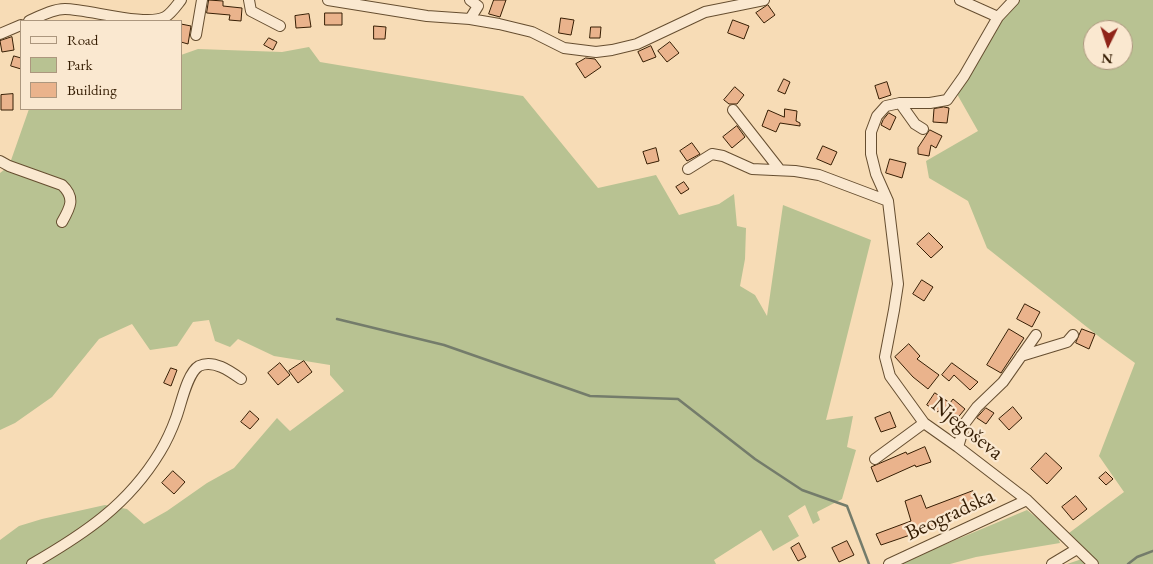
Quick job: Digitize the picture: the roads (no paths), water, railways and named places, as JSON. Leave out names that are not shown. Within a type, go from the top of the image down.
[{"type":"street","points":[[32,20],[60,9],[144,20],[159,19],[166,17],[181,0]]},
{"type":"street","points":[[196,35],[202,0]]},
{"type":"street","points":[[249,0],[252,11],[280,26]]},
{"type":"street","points":[[328,0],[426,16],[470,19],[532,32],[564,48],[596,52],[637,44],[705,12],[764,0]]},
{"type":"street","points":[[470,0],[478,6],[470,19]]},
{"type":"street","points":[[960,0],[998,17]]},
{"type":"street","name":"Njegoševa","points":[[1014,0],[998,17],[964,76],[947,100],[900,103],[886,106],[877,116],[871,132],[870,154],[876,174],[888,201],[898,284],[885,357],[890,376],[924,424],[958,447],[1026,500],[1093,564]]},
{"type":"street","points":[[0,34],[20,25]]},
{"type":"street","points":[[900,103],[915,124],[923,129]]},
{"type":"street","points":[[733,110],[780,170]]},
{"type":"street","points":[[688,169],[712,154],[723,156],[752,169],[780,170],[819,175],[888,201]]},
{"type":"street","points":[[0,161],[62,185],[69,191],[70,209],[62,222]]},
{"type":"street","points":[[958,447],[964,423],[977,407],[1003,382],[1036,335]]},
{"type":"street","points":[[1021,356],[1067,342],[1072,335]]},
{"type":"street","points":[[32,564],[95,525],[140,482],[161,451],[194,370],[201,365],[210,364],[226,368],[241,379]]},
{"type":"street","points":[[875,459],[924,424]]},
{"type":"street","name":"Beogradska","points":[[889,564],[1026,500]]},
{"type":"street","points":[[1052,564],[1077,549]]},
{"type":"waterway","points":[[337,319],[444,345],[590,396],[678,399],[755,459],[802,490],[847,506],[869,564]]},
{"type":"waterway","points":[[1128,564],[1137,557],[1153,551]]}]
